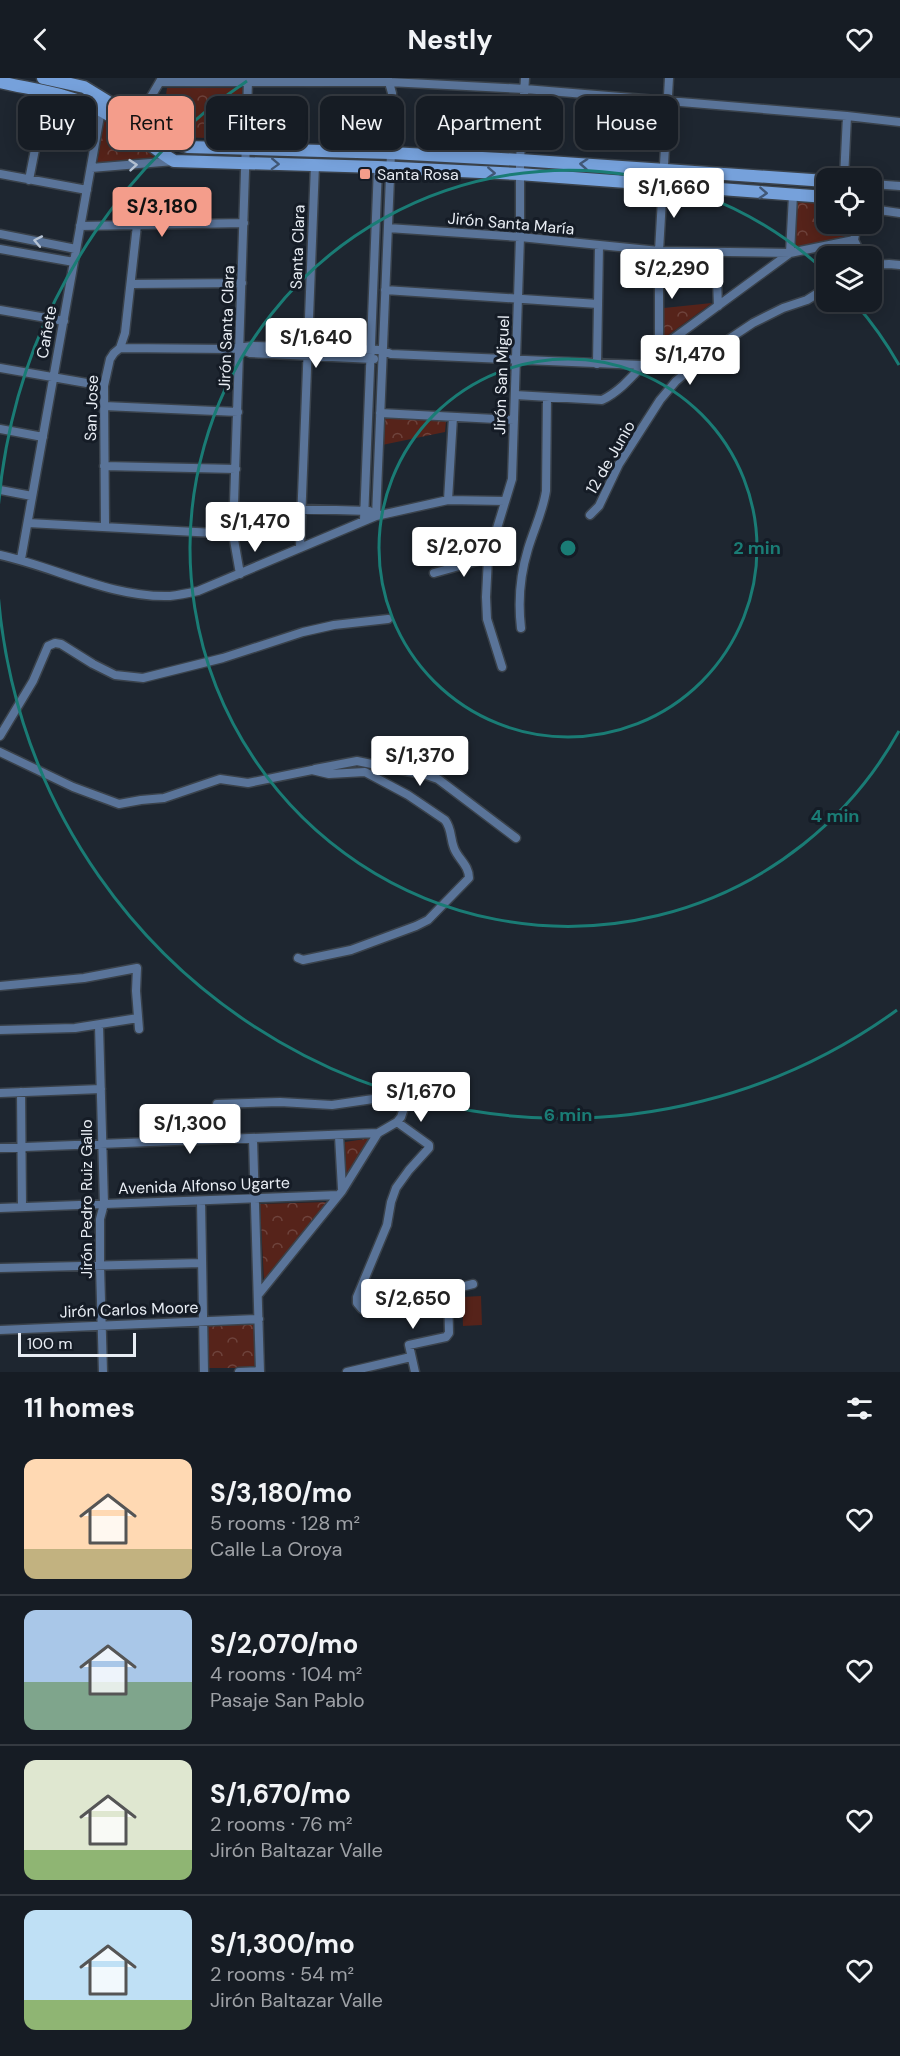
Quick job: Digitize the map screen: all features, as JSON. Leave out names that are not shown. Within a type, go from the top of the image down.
[{"type":"street","points":[[43,78],[86,82],[108,102]]},
{"type":"street","name":"Jirón San Miguel","points":[[502,667],[487,619],[488,558],[512,479],[520,237],[519,174],[525,78]]},
{"type":"street","points":[[668,96],[669,78]]},
{"type":"street","points":[[151,96],[161,80],[388,80],[596,96]]},
{"type":"street","points":[[364,515],[371,355],[384,167],[391,153],[392,93],[388,80]]},
{"type":"street","name":"Jirón Santa Clara","points":[[248,81],[248,96]]},
{"type":"street","points":[[0,82],[85,102],[108,113]]},
{"type":"street","points":[[29,180],[46,93]]},
{"type":"street","points":[[678,104],[900,122]]},
{"type":"street","name":"Cañete","points":[[21,559],[101,110]]},
{"type":"street","points":[[844,168],[847,116]]},
{"type":"street","points":[[159,150],[174,161]]},
{"type":"street","name":"Jirón Santa Clara","points":[[240,574],[233,534],[246,150]]},
{"type":"street","points":[[282,150],[520,160],[816,180]]},
{"type":"street","points":[[659,350],[659,251],[664,150]]},
{"type":"street","points":[[91,168],[174,161],[384,167],[519,174],[816,196]]},
{"type":"street","name":"Santa Clara","points":[[300,547],[315,165]]},
{"type":"street","points":[[376,514],[387,228],[384,167]]},
{"type":"street","points":[[0,174],[87,190]]},
{"type":"street","points":[[882,185],[900,186]]},
{"type":"street","points":[[790,253],[794,195]]},
{"type":"street","points":[[882,210],[900,213]]},
{"type":"street","points":[[80,226],[244,223]]},
{"type":"street","name":"San Jose","points":[[105,526],[104,386],[110,359],[120,348],[125,333],[137,225]]},
{"type":"street","name":"Jirón Santa María","points":[[387,228],[520,237],[659,251],[716,254],[790,253]]},
{"type":"street","points":[[0,234],[76,249]]},
{"type":"street","points":[[855,234],[854,240],[857,246]]},
{"type":"street","points":[[515,395],[602,400],[624,385],[641,365],[659,350],[790,253],[854,240]]},
{"type":"street","points":[[597,364],[599,246]]},
{"type":"street","points":[[0,249],[74,262]]},
{"type":"street","points":[[716,254],[718,306]]},
{"type":"street","points":[[882,264],[900,265]]},
{"type":"street","points":[[132,284],[242,283]]},
{"type":"street","points":[[385,290],[598,304]]},
{"type":"street","name":"12 de Junio","points":[[590,515],[599,506],[619,464],[660,400],[676,381],[717,347],[753,323],[816,294]]},
{"type":"street","points":[[0,310],[64,321]]},
{"type":"street","points":[[120,348],[240,349],[250,353],[391,354],[641,365]]},
{"type":"street","points":[[0,368],[104,386]]},
{"type":"street","points":[[521,628],[519,615],[522,573],[544,506],[546,491],[547,397]]},
{"type":"street","points":[[104,406],[238,412]]},
{"type":"street","points":[[380,413],[514,420]]},
{"type":"street","points":[[448,500],[453,417]]},
{"type":"street","points":[[0,429],[43,437]]},
{"type":"street","points":[[105,466],[236,469]]},
{"type":"street","points":[[0,490],[32,496]]},
{"type":"street","points":[[234,507],[302,509],[364,515],[448,500],[505,501]]},
{"type":"street","points":[[0,555],[21,559],[65,576],[125,591],[170,596],[198,591],[240,574],[364,515]]},
{"type":"street","points":[[28,523],[233,534]]},
{"type":"street","points":[[434,573],[488,558]]},
{"type":"street","points":[[0,736],[33,681],[48,646],[52,644],[61,644],[115,675],[143,678],[223,658],[313,630],[334,625],[388,619]]},
{"type":"street","points":[[0,753],[72,786],[119,804],[164,798],[220,779],[248,783],[357,761],[438,779],[516,838]]},
{"type":"street","points":[[298,958],[303,960],[351,950],[416,926],[428,920],[469,878],[468,868],[453,846],[450,825],[445,820],[408,795],[365,772],[329,774],[312,770]]},
{"type":"street","points":[[0,986],[84,978],[138,968],[136,991],[139,1029]]},
{"type":"street","points":[[0,1030],[99,1026],[138,1018]]},
{"type":"street","name":"Jirón Pedro Ruiz Gallo","points":[[99,1026],[104,1204],[100,1219],[103,1372]]},
{"type":"street","points":[[0,1093],[101,1089]]},
{"type":"street","points":[[21,1092],[22,1207]]},
{"type":"street","points":[[0,1148],[378,1133],[397,1122],[403,1111],[402,1103],[387,1097],[332,1105],[280,1102],[217,1104]]},
{"type":"street","points":[[397,1122],[429,1145],[429,1149],[396,1188],[387,1225],[357,1297],[357,1303],[362,1309],[370,1310],[473,1284]]},
{"type":"street","points":[[258,1295],[340,1193],[378,1133]]},
{"type":"street","points":[[339,1136],[340,1193]]},
{"type":"street","points":[[239,1372],[260,1372],[253,1139]]},
{"type":"street","name":"Avenida Alfonso Ugarte","points":[[0,1208],[255,1199],[340,1193]]},
{"type":"street","points":[[201,1201],[204,1372]]},
{"type":"street","points":[[0,1268],[202,1263]]},
{"type":"street","points":[[415,1372],[408,1347],[411,1344],[446,1337],[449,1333],[448,1291]]},
{"type":"street","name":"Jirón Carlos Moore","points":[[0,1330],[259,1319]]},
{"type":"street","points":[[347,1372],[411,1357]]},
{"type":"green space","points":[[167,88],[243,88],[243,96],[206,96],[206,138],[194,138],[194,96],[166,95]]},
{"type":"green space","points":[[104,121],[108,124],[108,150],[147,150],[160,159],[97,164]]},
{"type":"green space","points":[[797,197],[816,198],[816,234],[851,234],[851,235],[794,250]]},
{"type":"green space","points":[[712,303],[663,339],[664,308]]},
{"type":"green space","points":[[383,418],[446,421],[445,432],[382,445]]},
{"type":"green space","points":[[372,1138],[346,1176],[345,1142]]},
{"type":"green space","points":[[328,1202],[264,1281],[260,1204]]},
{"type":"green space","points":[[481,1296],[482,1325],[463,1326],[462,1297]]},
{"type":"green space","points":[[256,1324],[256,1368],[208,1368],[207,1325]]},
{"type":"place","name":"Santa Rosa","points":[[365,174]]}]
